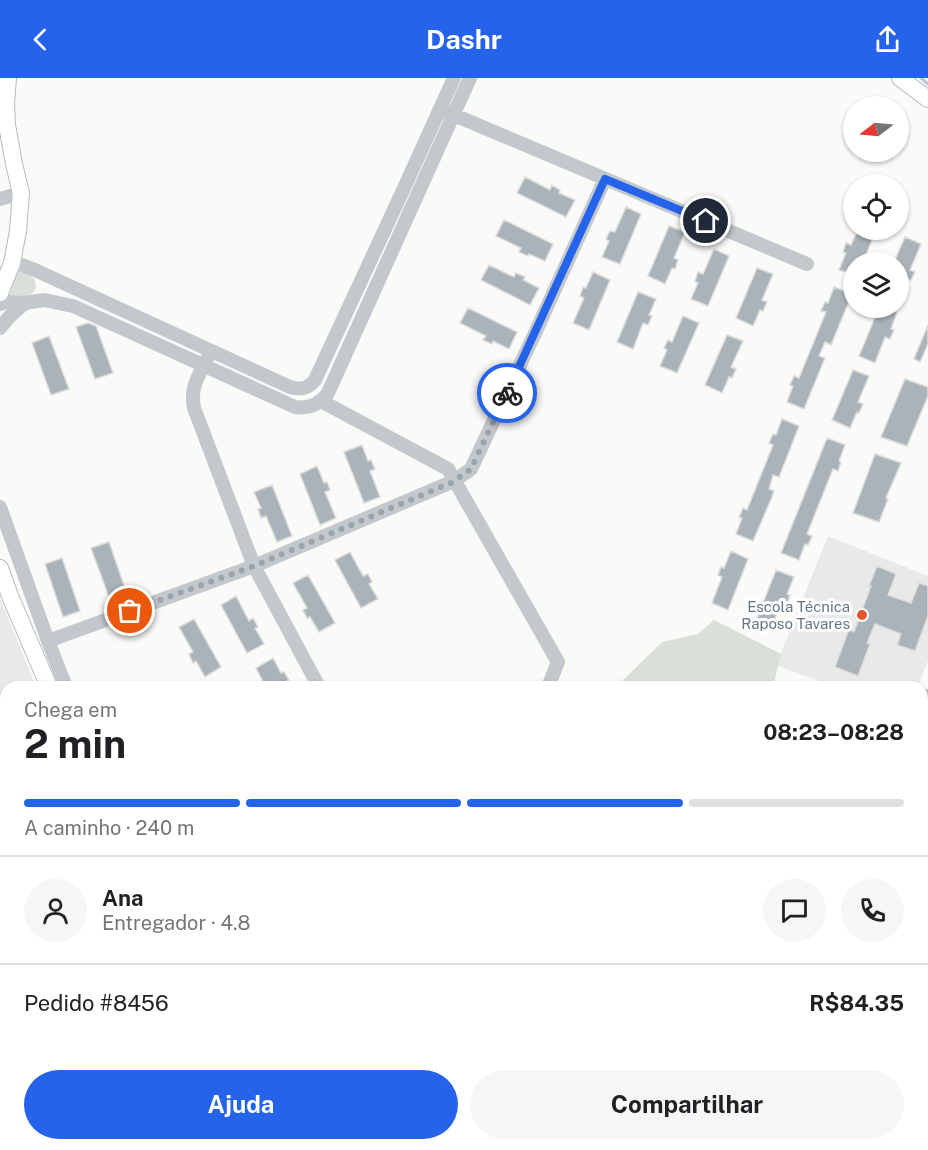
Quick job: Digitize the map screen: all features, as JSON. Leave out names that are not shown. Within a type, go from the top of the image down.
[{"type":"main road","points":[[2,286],[12,263],[18,231],[21,193],[4,126],[8,78]]},
{"type":"main road","points":[[900,78],[928,99]]},
{"type":"main road","points":[[0,568],[46,681]]},
{"type":"street","points":[[12,263],[40,273],[295,389],[305,388],[312,383],[454,78]]},
{"type":"street","points":[[0,304],[53,301],[72,306],[295,406],[306,407],[321,401],[328,393],[470,78]]},
{"type":"street","points":[[440,109],[807,264]]},
{"type":"street","points":[[48,641],[254,566],[453,482],[471,469],[605,179]]},
{"type":"street","points":[[405,186],[419,192]]},
{"type":"street","points":[[0,199],[21,193]]},
{"type":"street","points":[[0,328],[10,316],[30,302],[42,288],[40,273]]},
{"type":"street","points":[[211,351],[194,386],[195,408],[254,566],[316,681]]},
{"type":"street","points":[[321,401],[448,469],[453,482],[558,662],[550,681]]},
{"type":"street","points":[[0,507],[64,681]]},
{"type":"shaded area","points":[[17,270],[30,275],[36,283],[34,292],[28,296],[9,296]]},
{"type":"shaded area","name":"Escola Técnica Raposo Tavares","points":[[828,536],[928,576],[928,661],[920,681],[819,681],[778,666],[781,653]]},
{"type":"shaded area","points":[[0,598],[34,681],[0,681]]},
{"type":"shaded area","points":[[714,620],[781,654],[774,681],[622,681],[662,642],[698,634]]},
{"type":"building","points":[[525,177],[550,190],[552,185],[560,190],[559,193],[575,200],[566,217],[517,193]]},
{"type":"building","points":[[626,207],[641,214],[620,264],[602,257],[609,241],[606,239],[610,231],[615,232]]},
{"type":"building","points":[[504,220],[553,244],[545,261],[519,252],[521,248],[496,236]]},
{"type":"building","points":[[669,226],[685,232],[674,258],[678,260],[675,269],[672,268],[665,284],[648,276]]},
{"type":"building","points":[[909,239],[921,244],[910,270],[915,272],[911,280],[909,279],[909,252],[898,252],[904,240]]},
{"type":"building","points":[[853,240],[872,240],[867,252],[843,252],[846,243],[851,245]]},
{"type":"building","points":[[714,249],[729,256],[708,306],[691,299],[698,283],[695,281],[698,272],[703,274]]},
{"type":"building","points":[[489,265],[514,277],[516,273],[525,277],[523,280],[539,288],[530,305],[481,280]]},
{"type":"building","points":[[757,268],[773,274],[762,300],[767,302],[763,311],[760,310],[753,326],[736,318]]},
{"type":"building","points":[[593,272],[610,280],[589,330],[573,323],[584,298],[580,296],[583,287],[586,288]]},
{"type":"building","points":[[834,287],[843,290],[843,316],[831,345],[825,342],[819,356],[825,358],[804,409],[787,402],[793,386],[790,385],[794,376],[799,378],[826,312],[821,311],[825,302],[828,303]]},
{"type":"building","points":[[638,292],[656,299],[649,315],[652,316],[648,325],[643,323],[633,349],[617,342]]},
{"type":"building","points":[[468,308],[517,332],[509,349],[493,341],[492,344],[483,340],[486,336],[460,323]]},
{"type":"building","points":[[683,316],[699,323],[677,373],[660,366],[667,350],[664,348],[668,340],[672,342]]},
{"type":"building","points":[[875,318],[895,318],[891,329],[894,330],[890,339],[885,337],[875,363],[859,356]]},
{"type":"building","points":[[88,323],[96,326],[113,373],[95,379],[76,327]]},
{"type":"building","points":[[928,325],[928,344],[920,362],[914,359]]},
{"type":"building","points":[[727,335],[743,341],[731,367],[736,369],[732,378],[729,377],[722,393],[705,385]]},
{"type":"building","points":[[49,336],[69,389],[51,395],[32,343]]},
{"type":"building","points":[[853,370],[869,376],[858,402],[863,404],[850,428],[832,420]]},
{"type":"building","points":[[905,379],[928,387],[928,396],[907,446],[881,437]]},
{"type":"building","points":[[782,419],[799,426],[779,477],[773,475],[769,489],[774,491],[753,541],[736,534],[742,518],[739,517],[743,508],[747,510],[773,445],[769,443],[773,434],[776,435]]},
{"type":"building","points":[[827,438],[845,445],[838,471],[833,469],[807,534],[812,536],[808,545],[805,544],[799,560],[781,553]]},
{"type":"building","points":[[362,445],[368,461],[371,460],[375,469],[370,471],[380,497],[364,503],[344,452]]},
{"type":"building","points":[[875,454],[901,463],[886,498],[888,499],[879,522],[853,513]]},
{"type":"building","points":[[317,466],[324,483],[327,482],[330,490],[325,492],[336,518],[320,525],[300,474]]},
{"type":"building","points":[[272,485],[292,536],[277,542],[266,516],[261,518],[258,509],[261,508],[254,492]]},
{"type":"building","points":[[109,542],[127,594],[110,600],[91,548]]},
{"type":"building","points":[[731,551],[748,559],[728,610],[712,603],[722,577],[718,575],[721,567],[724,568]]},
{"type":"building","points":[[350,552],[363,576],[368,574],[372,582],[369,584],[378,599],[361,608],[335,560]]},
{"type":"building","points":[[62,558],[80,611],[63,617],[45,564]]},
{"type":"building","points":[[877,566],[896,574],[888,595],[911,603],[919,583],[928,586],[928,616],[915,651],[897,645],[901,634],[875,624],[858,676],[835,667],[849,629],[854,632]]},
{"type":"building","points":[[776,570],[794,577],[787,594],[790,595],[787,604],[782,602],[771,628],[756,621]]},
{"type":"building","points":[[308,575],[335,623],[319,632],[310,617],[307,618],[303,610],[307,608],[293,583]]},
{"type":"building","points":[[236,596],[249,621],[253,618],[258,627],[255,628],[264,644],[247,653],[221,605]]},
{"type":"building","points":[[194,619],[221,667],[205,677],[196,661],[193,663],[189,654],[193,652],[179,627]]},
{"type":"building","points":[[273,658],[281,673],[284,672],[289,680],[263,681],[256,668]]},
{"type":"waterway","points":[[921,78],[928,84]]},
{"type":"way so far","points":[[130,611],[254,566],[453,482],[471,469],[507,393]]},
{"type":"place","name":"Escola Técnica Raposo Tavares","points":[[862,615]]},
{"type":"route","points":[[507,393],[605,179],[706,221]]}]
